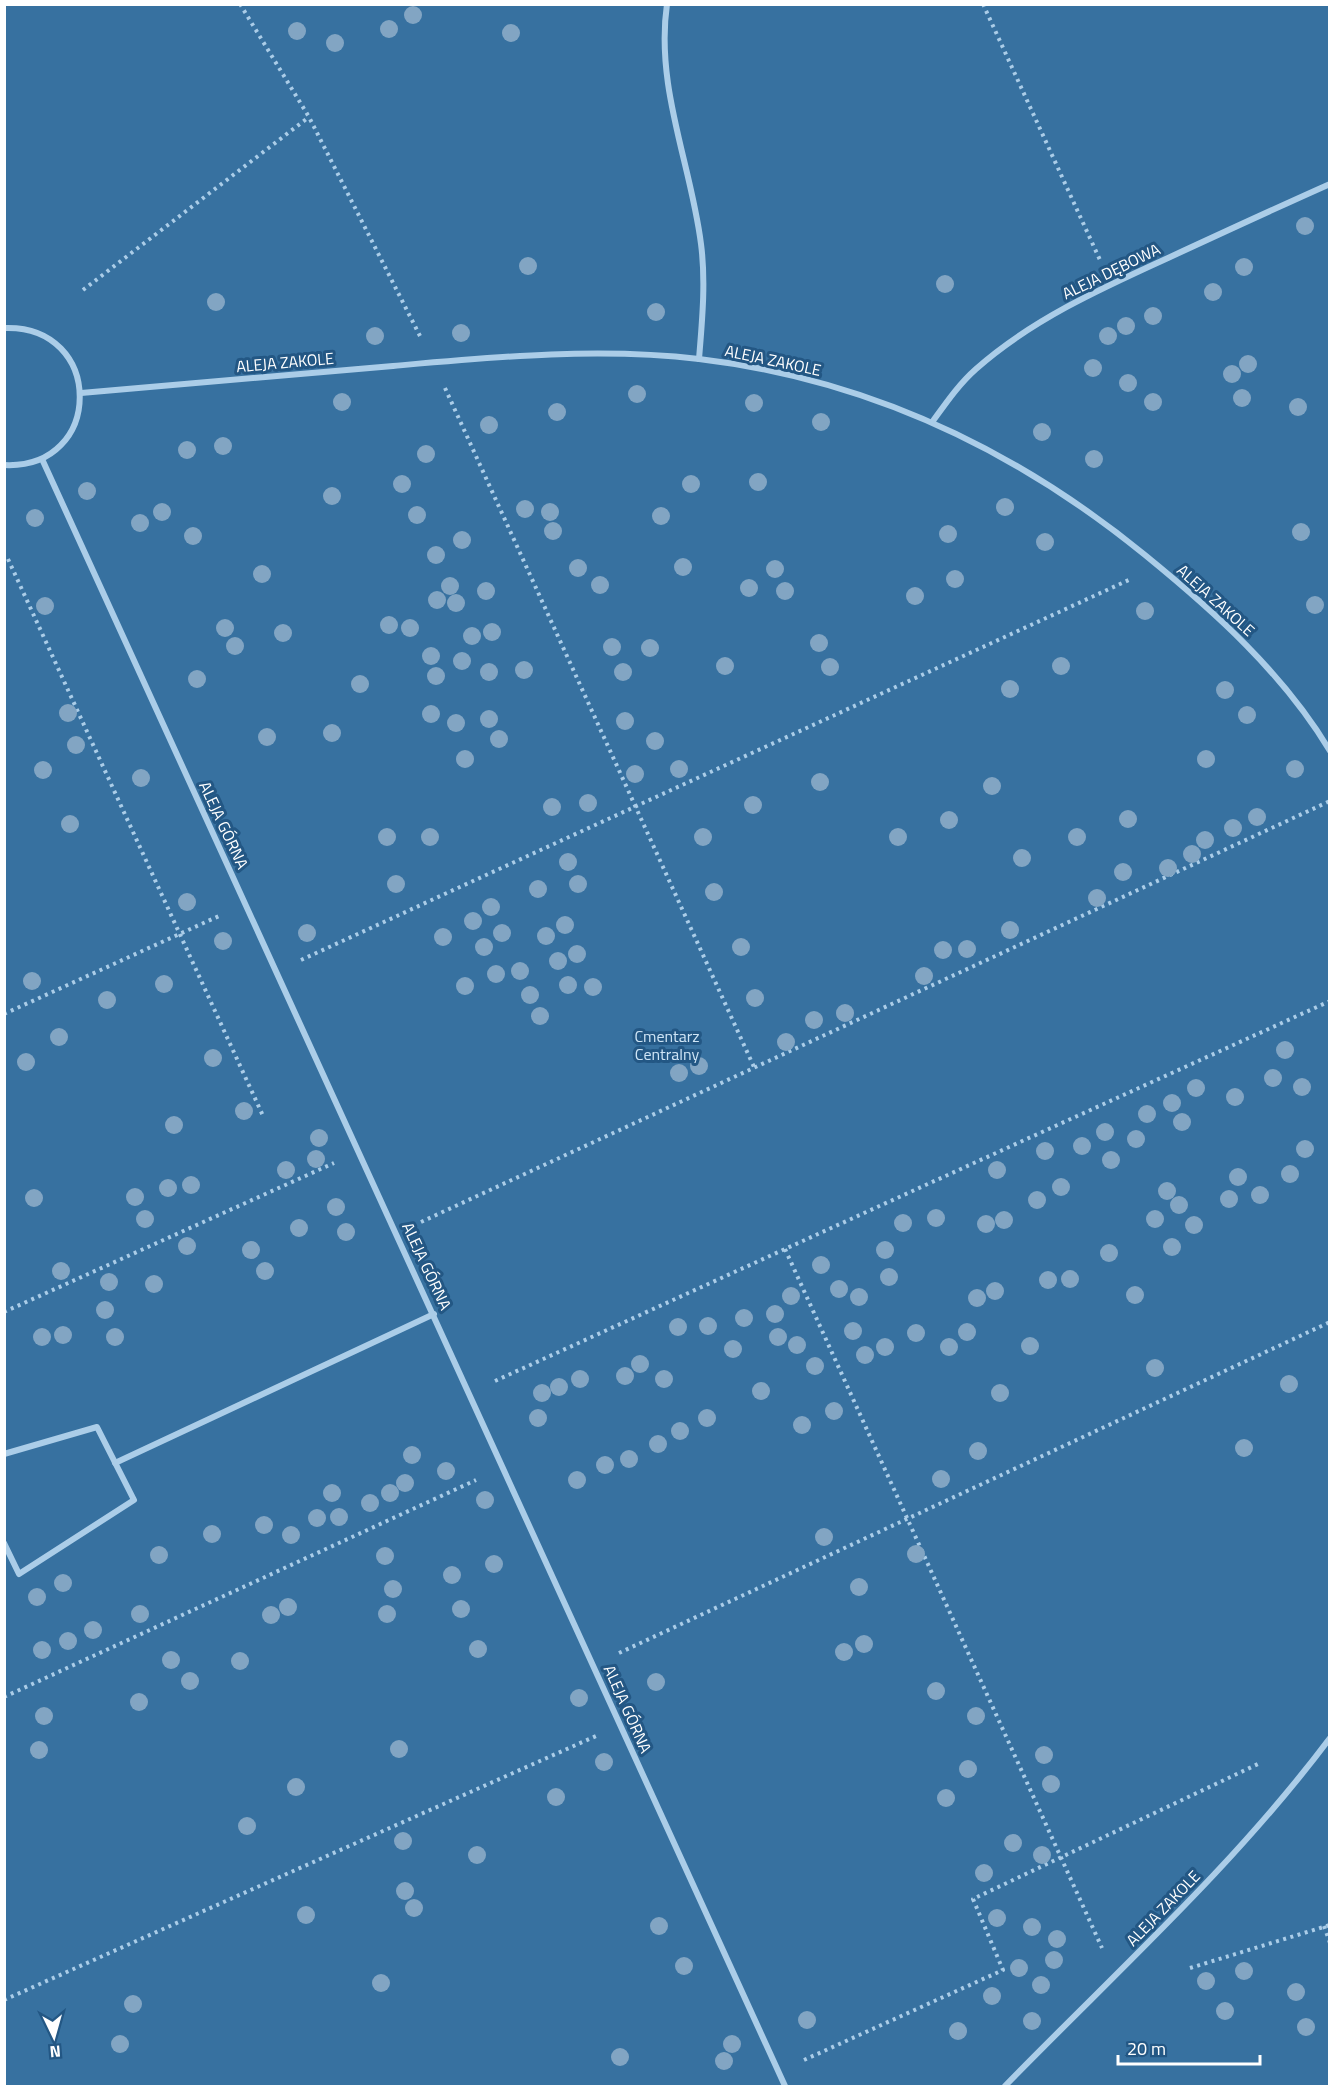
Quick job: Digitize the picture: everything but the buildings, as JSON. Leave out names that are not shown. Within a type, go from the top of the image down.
[{"type":"street","points":[[666,6],[666,57],[671,109],[701,245],[703,310],[699,359]]},
{"type":"street","name":"ALEJA DĘBOWA","points":[[933,422],[954,393],[1002,348],[1111,284],[1329,184]]},
{"type":"street","points":[[4,328],[36,332],[56,344],[74,366],[81,393],[80,411],[71,431],[60,445],[42,459],[20,465],[4,465]]},
{"type":"street","name":"ALEJA ZAKOLE","points":[[81,393],[434,362],[580,354],[699,359],[825,385],[933,422],[984,446],[1084,507],[1159,566],[1226,624],[1257,656],[1315,727],[1329,751]]},
{"type":"street","name":"ALEJA GÓRNA","points":[[42,459],[360,1151],[785,2086]]},
{"type":"street","points":[[115,1463],[434,1314]]},
{"type":"street","points":[[4,1454],[97,1427],[134,1500],[19,1574],[4,1543]]},
{"type":"street","name":"ALEJA ZAKOLE","points":[[1005,2086],[1227,1862],[1282,1800],[1329,1738]]},
{"type":"path","points":[[240,4],[309,117],[434,362],[754,1068]]},
{"type":"path","points":[[983,4],[1111,284]]},
{"type":"path","points":[[83,290],[309,117]]},
{"type":"path","points":[[8,559],[264,1118]]},
{"type":"path","points":[[277,971],[1159,566]]},
{"type":"path","points":[[397,1233],[1329,801]]},
{"type":"path","points":[[4,1014],[246,904]]},
{"type":"path","points":[[470,1392],[1329,1001]]},
{"type":"path","points":[[4,1312],[360,1151]]},
{"type":"path","points":[[785,1249],[1115,1976]]},
{"type":"path","points":[[594,1665],[1329,1322]]},
{"type":"path","points":[[4,1697],[504,1467]]},
{"type":"path","points":[[4,2000],[621,1725]]},
{"type":"path","points":[[778,2072],[1003,1971],[973,1899],[1258,1764]]},
{"type":"path","points":[[1190,1968],[1329,1925]]},
{"type":"path","points":[[1324,1926],[1329,1943]]},
{"type":"green space","name":"Cmentarz Centralny","points":[[5,5],[1329,5],[1329,2086],[5,2086]]}]
